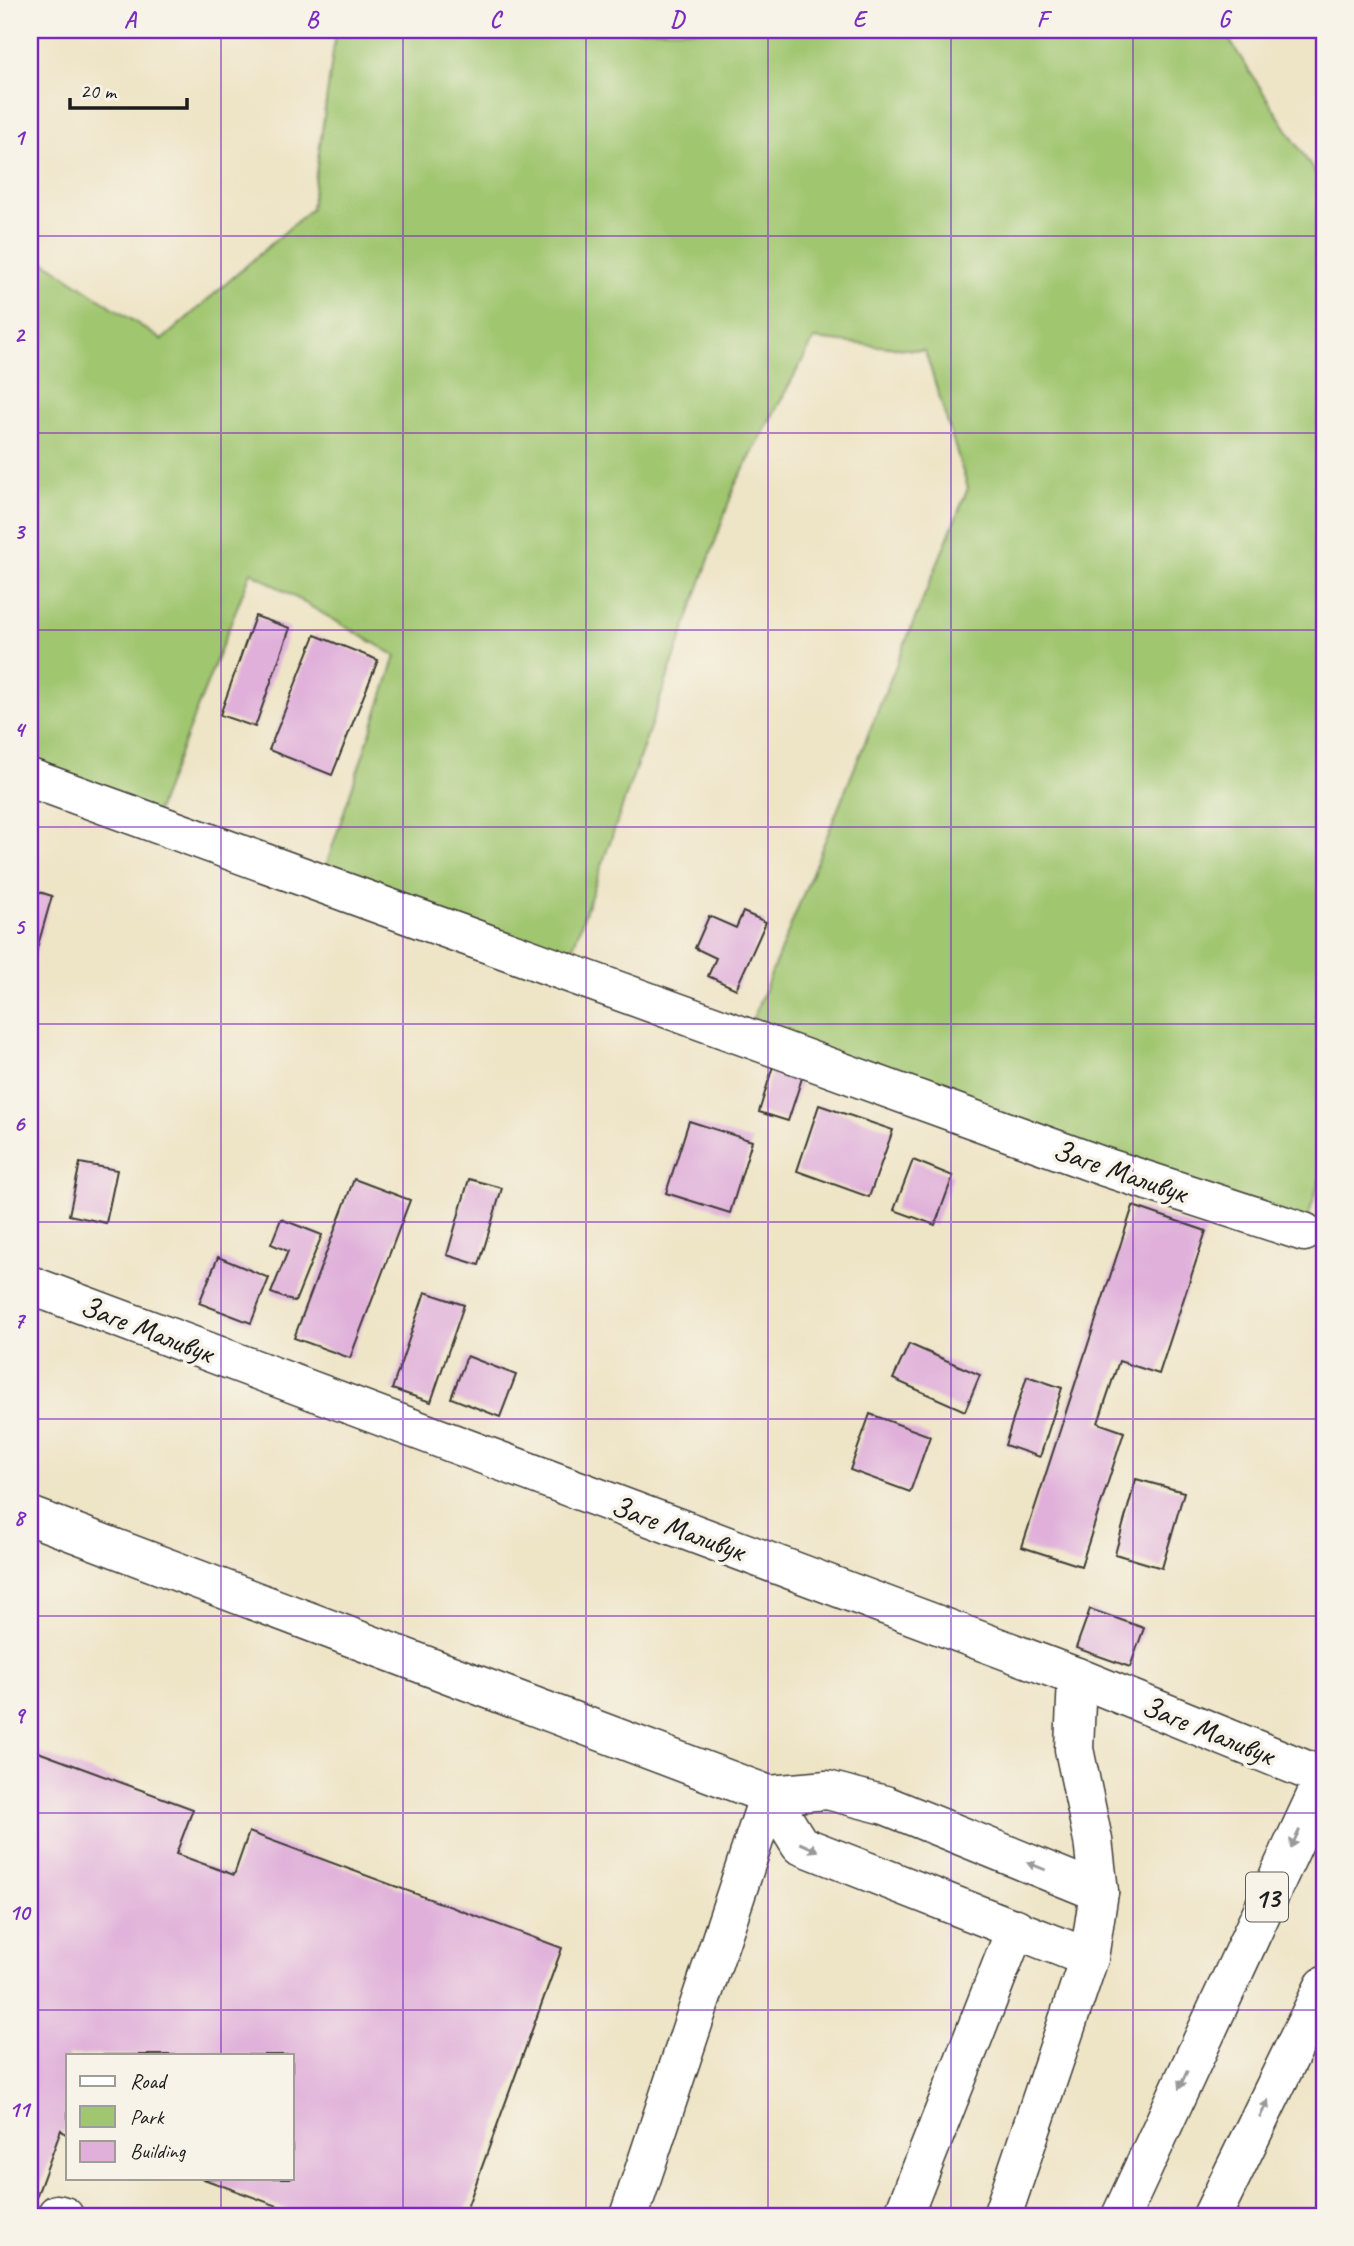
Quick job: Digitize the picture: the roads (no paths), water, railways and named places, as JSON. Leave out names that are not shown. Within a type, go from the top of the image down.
[{"type":"main road","name":"Заге Маливук","points":[[30,778],[1079,1158],[1304,1232]]},
{"type":"main road","name":"Заге Маливук","points":[[30,1285],[1077,1677],[1324,1777]]},
{"type":"main road","points":[[30,1516],[769,1794],[827,1790],[885,1805],[1099,1892]]},
{"type":"main road","points":[[1002,2216],[1089,1958],[1099,1892],[1093,1840],[1074,1749],[1077,1677]]},
{"type":"main road","name":"13","points":[[1121,2216],[1324,1777]]},
{"type":"main road","points":[[769,1794],[800,1844],[1089,1958]]},
{"type":"main road","points":[[629,2216],[769,1794]]},
{"type":"main road","points":[[904,2216],[1016,1928]]},
{"type":"main road","points":[[1212,2216],[1324,1986]]}]
